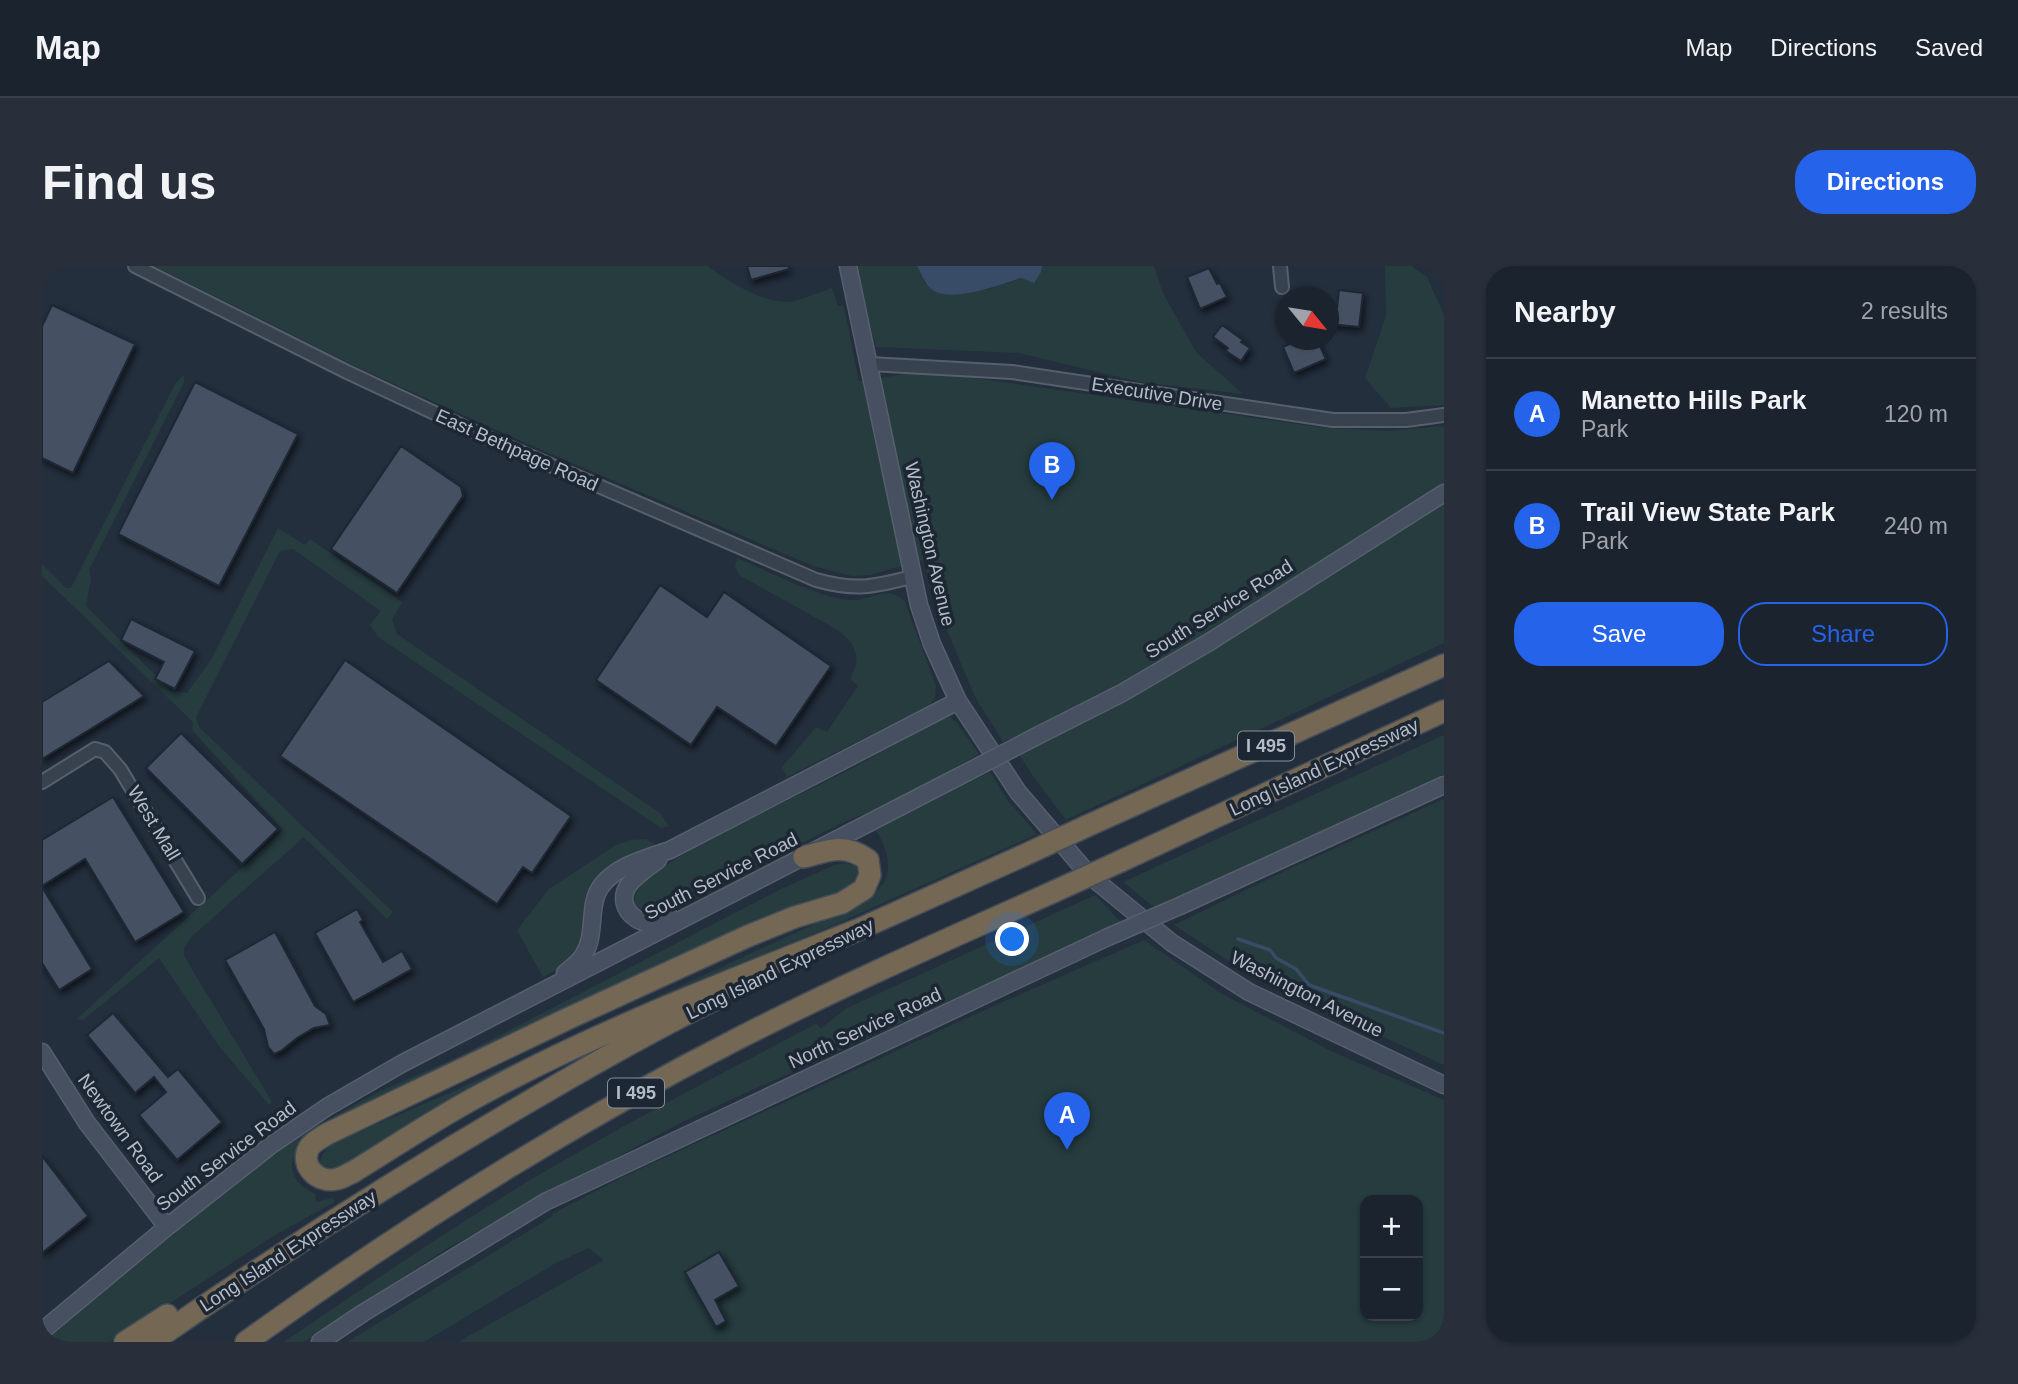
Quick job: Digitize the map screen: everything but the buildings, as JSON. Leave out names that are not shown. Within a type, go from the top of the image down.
[{"type":"highway","name":"Long Island Expressway","points":[[152,1342],[333,1220],[588,1067],[712,1001],[857,930],[1444,665]]},
{"type":"highway","name":"Long Island Expressway","points":[[246,1342],[352,1266],[612,1106],[740,1037],[873,972],[1121,861],[1444,711]]},
{"type":"highway","points":[[804,857],[846,848],[868,860],[870,874],[864,889],[842,904],[795,917],[748,936],[327,1134],[310,1145],[306,1157],[310,1171],[320,1178],[334,1180],[353,1172],[471,1100],[565,1053],[681,999],[857,930]]},
{"type":"highway","points":[[125,1342],[333,1220]]},
{"type":"main road","name":"Washington Avenue","points":[[848,266],[912,577],[932,644],[958,701],[1018,792],[1089,875],[1172,943],[1249,992],[1444,1085]]},
{"type":"main road","name":"South Service Road","points":[[42,1331],[270,1146],[327,1107],[403,1063],[1122,693],[1211,641],[1444,493]]},
{"type":"main road","points":[[546,989],[584,954],[590,940],[596,899],[603,884],[627,866],[670,850],[958,701]]},
{"type":"main road","name":"North Service Road","points":[[320,1342],[545,1202],[1108,937],[1444,785]]},
{"type":"main road","points":[[670,850],[629,885],[624,894],[627,910],[639,920],[656,923],[753,882]]},
{"type":"main road","name":"Newtown Road","points":[[42,1052],[91,1128],[167,1227]]},
{"type":"street","name":"East Bethpage Road","points":[[135,266],[347,372],[490,439],[816,580],[841,587],[861,588],[912,577]]},
{"type":"street","points":[[1280,266],[1282,287]]},
{"type":"street","name":"Executive Drive","points":[[870,364],[1012,372],[1332,420],[1406,420],[1444,415]]},
{"type":"street","name":"West Mall","points":[[42,782],[95,749],[106,752],[120,769],[198,898]]},
{"type":"green space","points":[[154,266],[707,266],[746,290],[780,302],[791,302],[832,288],[838,306],[844,306],[859,381],[906,374],[953,375],[1326,428],[1388,431],[1444,426],[1444,643],[1066,820],[1009,739],[1003,742],[975,697],[943,620],[923,560],[870,575],[852,576],[813,566],[361,369]]},
{"type":"green space","points":[[855,266],[917,266],[925,284],[986,290],[1041,272],[1042,266],[1154,266],[1163,293],[1196,352],[1243,394],[1140,382],[1019,353],[876,347]]},
{"type":"green space","points":[[1385,266],[1411,266],[1427,277],[1444,315],[1444,405],[1391,408],[1365,378],[1386,316]]},
{"type":"green space","points":[[184,375],[184,382],[89,570],[91,579],[86,606],[170,690],[187,693],[211,660],[278,528],[305,545],[310,539],[402,602],[392,620],[397,634],[660,813],[669,826],[661,828],[378,637],[370,625],[381,611],[293,549],[280,551],[196,717],[199,727],[393,912],[387,919],[304,837],[191,937],[184,948],[184,956],[272,1102],[269,1105],[219,1046],[159,958],[83,1020],[77,1019],[283,830],[192,730],[193,722],[42,576],[42,564],[66,588],[71,588],[175,384]]},
{"type":"green space","points":[[737,558],[808,589],[837,598],[858,600],[886,593],[898,596],[905,602],[936,686],[935,698],[930,705],[787,777],[782,767],[816,727],[827,732],[858,686],[851,680],[856,652],[848,639],[836,629],[739,575],[735,566]]},
{"type":"green space","points":[[950,717],[979,754],[881,809],[850,819],[660,914],[645,912],[634,901],[647,877],[705,841]]},
{"type":"green space","points":[[1444,735],[1444,774],[1162,905],[1155,908],[1123,882]]},
{"type":"green space","points":[[990,772],[1006,798],[1037,834],[546,1054],[348,1171],[326,1170],[320,1162],[332,1143],[452,1092],[866,900],[883,884],[888,871],[885,849],[876,830]]},
{"type":"green space","points":[[1444,799],[1444,1065],[1230,962],[1174,925],[1289,869]]},
{"type":"green space","points":[[646,839],[657,846],[610,871],[590,890],[586,929],[580,947],[562,967],[543,977],[517,930],[549,889],[616,845]]},
{"type":"green space","points":[[845,863],[856,866],[860,874],[859,886],[299,1146],[292,1162],[297,1180],[315,1194],[316,1202],[332,1198],[335,1202],[275,1235],[110,1342],[43,1342],[266,1158],[313,1128],[376,1093],[458,1057],[781,889],[832,866]]},
{"type":"green space","points":[[1095,895],[1122,923],[684,1121],[446,1249],[304,1342],[284,1342],[473,1216],[640,1117],[816,1024],[821,1028],[847,1008]]},
{"type":"green space","points":[[1144,940],[1222,994],[1331,1051],[1444,1100],[1444,1326],[1428,1342],[458,1342],[604,1260],[589,1248],[556,1263],[424,1342],[347,1342],[553,1216],[552,1214],[623,1177],[980,1012]]},
{"type":"water","points":[[917,266],[1042,266],[1034,283],[1021,278],[979,291],[955,295],[936,292],[930,288]]},
{"type":"waterway","points":[[1238,939],[1270,950],[1276,958],[1296,969],[1309,985],[1444,1033]]},
{"type":"place","name":"Trail View State Park","points":[[1052,500]]},
{"type":"place","name":"Manetto Hills Park","points":[[1067,1150]]}]
